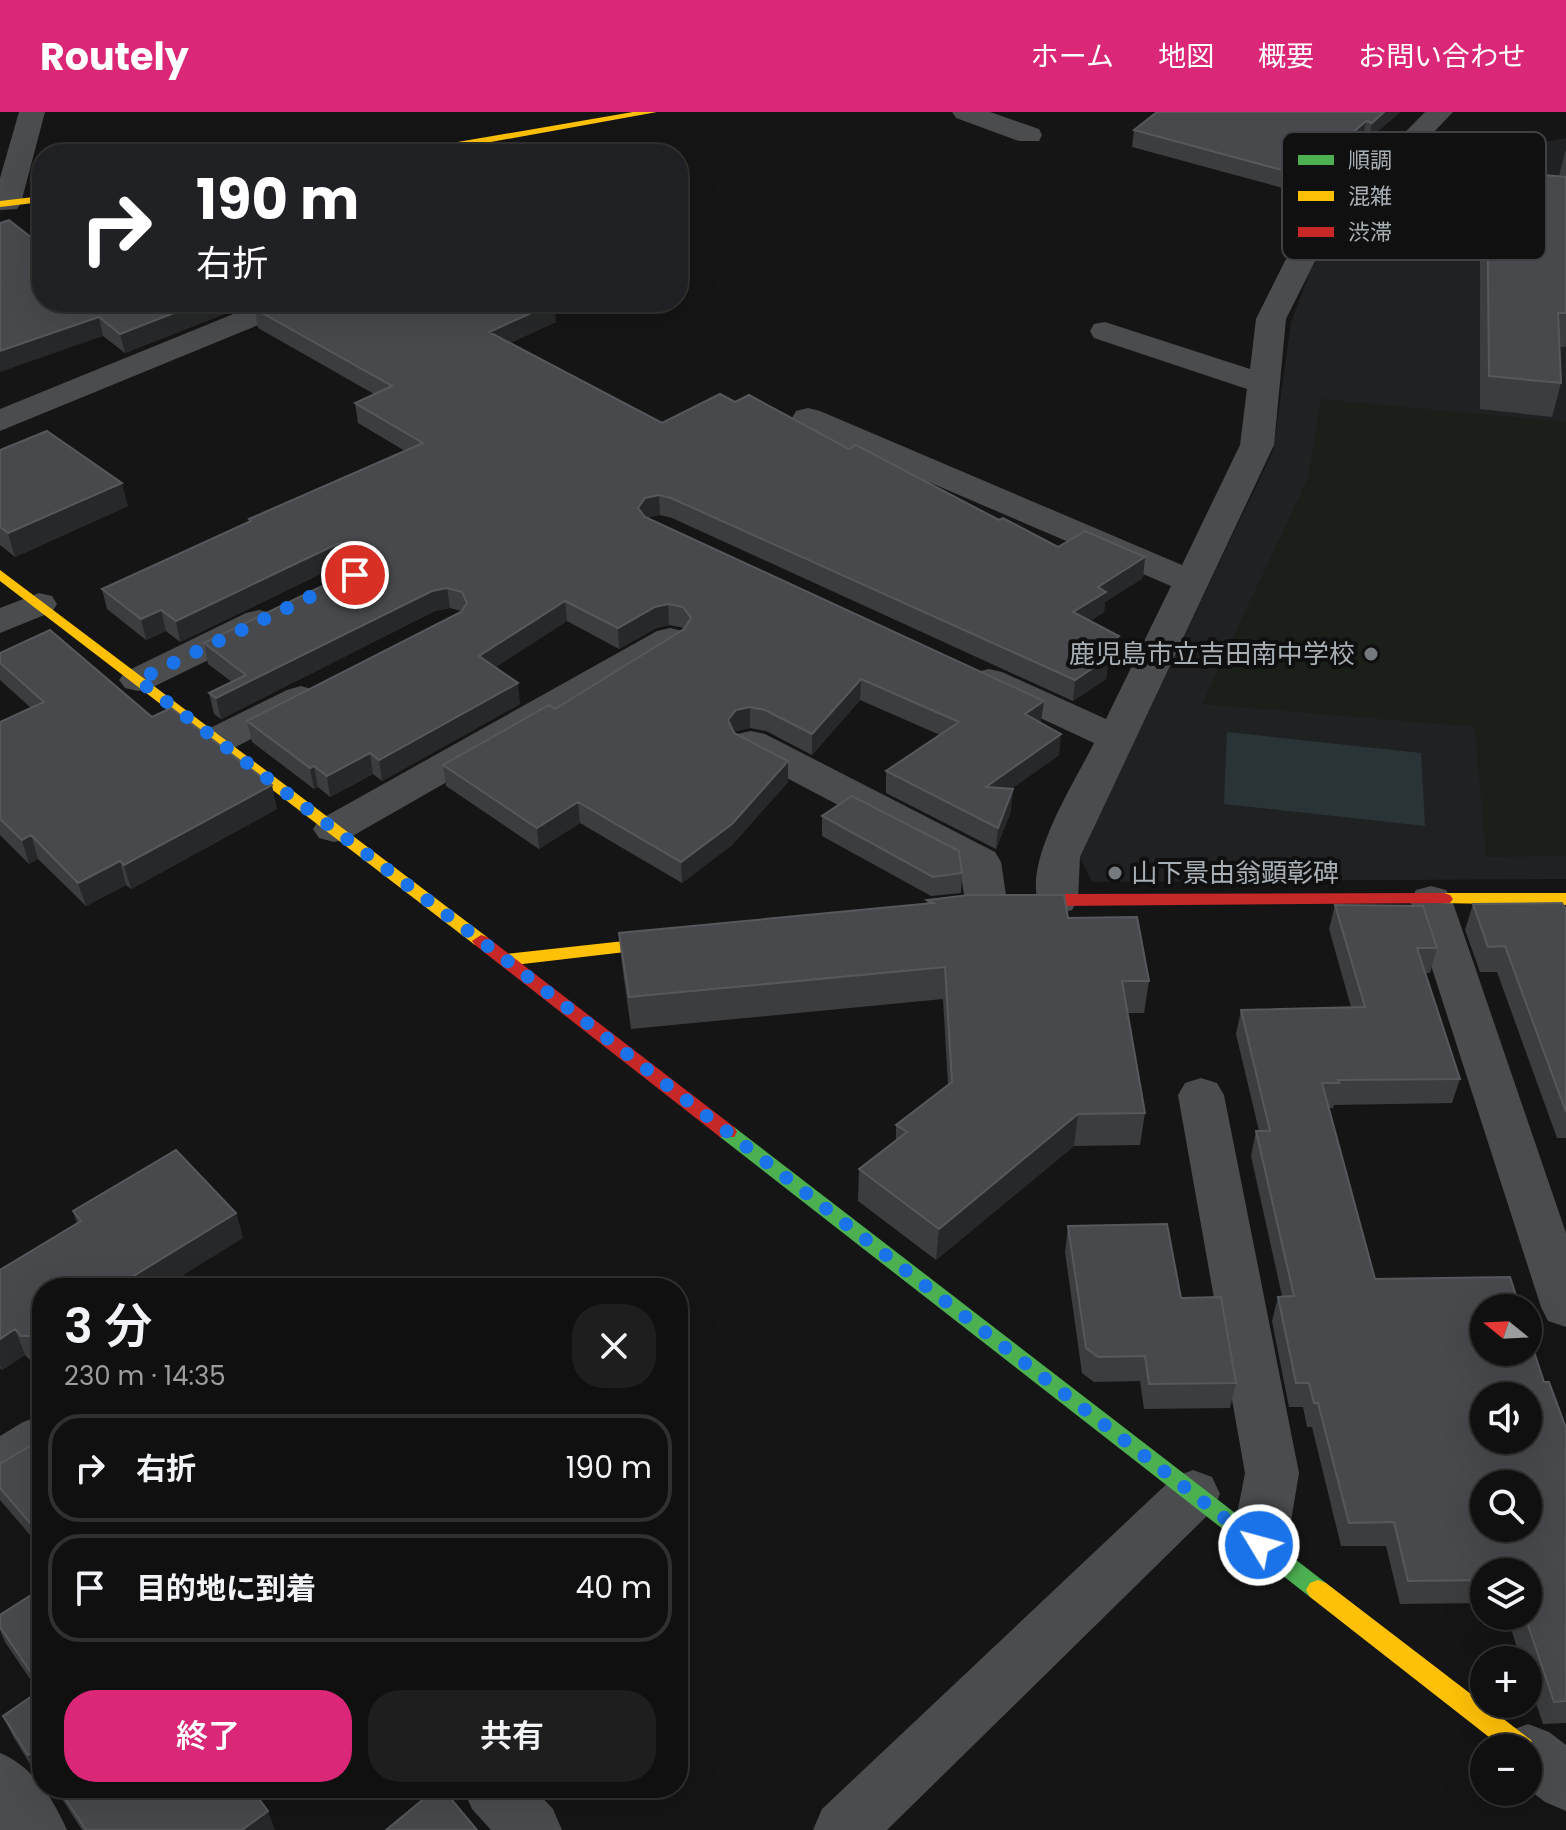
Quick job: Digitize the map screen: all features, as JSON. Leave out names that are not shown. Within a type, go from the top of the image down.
[{"type":"street","points":[[32,112],[3,204],[32,200]]},
{"type":"street","points":[[965,112],[1029,135]]},
{"type":"street","points":[[1420,132],[1440,112]]},
{"type":"street","points":[[463,144],[636,114]]},
{"type":"street","points":[[1057,900],[1059,857],[1257,445],[1271,319],[1301,260]]},
{"type":"street","points":[[0,421],[265,312]]},
{"type":"street","points":[[1105,331],[1264,384]]},
{"type":"street","points":[[808,418],[1191,582]]},
{"type":"street","points":[[0,574],[506,960],[1504,1734]]},
{"type":"street","points":[[0,622],[39,604]]},
{"type":"street","points":[[138,680],[287,608]]},
{"type":"street","points":[[334,829],[670,639]]},
{"type":"street","points":[[958,666],[1115,738]]},
{"type":"street","points":[[218,740],[326,685]]},
{"type":"street","points":[[751,743],[980,862],[979,909],[1057,900],[1566,899]]},
{"type":"street","points":[[1431,900],[1566,1307]]},
{"type":"street","points":[[506,960],[692,940]]},
{"type":"street","points":[[1201,1095],[1272,1473],[1259,1545]]},
{"type":"street","points":[[0,1464],[32,1444]]},
{"type":"street","points":[[844,1830],[1193,1494]]},
{"type":"street","points":[[1542,1763],[1566,1782]]},
{"type":"street","points":[[0,1782],[36,1830]]},
{"type":"street","points":[[502,1798],[531,1830]]},
{"type":"shaded area","name":"鹿児島市立吉田南中学校","points":[[1566,138],[1566,879],[1092,882],[1079,856],[1273,451],[1291,322],[1311,269],[1318,260],[1546,260],[1546,142]]},
{"type":"shaded area","points":[[1321,399],[1566,422],[1566,856],[1486,857],[1475,727],[1202,704],[1308,478]]},
{"type":"shaded area","points":[[1227,732],[1421,753],[1425,826],[1224,804]]},
{"type":"building","points":[[1157,112],[1384,112],[1372,123],[1366,121],[1354,132],[1282,132],[1282,170],[1134,130]]},
{"type":"building","points":[[1546,175],[1566,177],[1566,313],[1558,313],[1561,383],[1489,376],[1488,260],[1546,260]]},
{"type":"building","points":[[9,220],[32,238],[32,312],[176,312],[120,334],[99,317],[0,351],[0,223]]},
{"type":"building","points":[[260,312],[534,312],[489,332],[662,423],[720,394],[735,402],[749,395],[849,449],[856,445],[999,520],[1003,518],[1058,547],[1085,531],[1145,557],[1098,587],[1106,592],[1073,612],[1119,636],[1096,651],[1108,658],[1075,680],[671,498],[659,495],[645,498],[638,508],[645,517],[1044,701],[1025,714],[1061,734],[986,787],[1013,789],[998,828],[886,771],[959,722],[861,679],[812,734],[765,710],[750,707],[736,710],[728,720],[734,733],[788,761],[732,824],[681,862],[578,802],[537,828],[443,765],[549,705],[555,709],[684,629],[691,618],[683,607],[668,604],[655,607],[618,628],[565,601],[479,656],[518,683],[379,760],[370,753],[327,776],[314,766],[310,768],[247,721],[461,612],[467,603],[462,592],[447,588],[432,591],[216,698],[209,693],[246,675],[204,643],[366,565],[372,556],[367,545],[352,541],[337,544],[176,621],[161,610],[141,619],[102,589],[251,521],[249,519],[423,443],[355,403],[392,386]]},
{"type":"building","points":[[47,431],[122,483],[8,533],[0,527],[0,450]]},
{"type":"building","points":[[50,630],[152,717],[171,708],[272,785],[124,865],[120,861],[78,883],[31,835],[22,840],[0,819],[0,722],[44,702],[0,663],[0,653]]},
{"type":"building","points":[[852,796],[959,851],[962,873],[933,877],[822,816]]},
{"type":"building","points":[[969,895],[1064,895],[1068,918],[1137,917],[1149,981],[1122,981],[1145,1113],[1078,1114],[939,1229],[859,1169],[907,1132],[896,1125],[952,1082],[945,967],[629,997],[619,933],[933,903],[927,900]]},
{"type":"building","points":[[1562,903],[1566,909],[1566,1112],[1505,946],[1488,947],[1473,904]]},
{"type":"building","points":[[1335,905],[1423,906],[1437,948],[1417,948],[1460,1079],[1338,1080],[1339,1083],[1322,1083],[1375,1279],[1510,1277],[1515,1294],[1470,1294],[1470,1366],[1539,1366],[1544,1382],[1549,1382],[1566,1428],[1566,1701],[1554,1702],[1542,1666],[1542,1646],[1535,1646],[1530,1630],[1542,1630],[1542,1558],[1470,1558],[1470,1580],[1408,1581],[1394,1522],[1349,1523],[1318,1403],[1314,1403],[1309,1383],[1296,1383],[1278,1297],[1294,1296],[1256,1131],[1270,1131],[1241,1010],[1365,1007]]},
{"type":"building","points":[[176,1150],[236,1213],[130,1278],[32,1278],[32,1336],[21,1336],[15,1329],[0,1339],[0,1270],[81,1221],[73,1211]]},
{"type":"building","points":[[1167,1224],[1181,1298],[1221,1297],[1236,1383],[1149,1384],[1145,1356],[1098,1357],[1086,1348],[1068,1226]]},
{"type":"building","points":[[32,1445],[32,1525],[0,1488],[0,1464]]},
{"type":"building","points":[[32,1594],[32,1674],[0,1627],[0,1615]]},
{"type":"building","points":[[32,1696],[32,1752],[28,1755],[3,1716]]},
{"type":"building","points":[[65,1798],[258,1798],[268,1811],[242,1830],[86,1830]]},
{"type":"building","points":[[425,1798],[450,1798],[477,1830],[386,1830]]},
{"type":"traffic: fast","points":[[727,1132],[1318,1590]]},
{"type":"traffic: slow","points":[[464,144],[652,112]]},
{"type":"traffic: slow","points":[[0,204],[32,200]]},
{"type":"traffic: slow","points":[[0,574],[481,941]]},
{"type":"traffic: slow","points":[[1444,899],[1566,899]]},
{"type":"traffic: slow","points":[[506,960],[679,941]]},
{"type":"traffic: slow","points":[[1318,1590],[1504,1734]]},
{"type":"traffic: jam","points":[[1006,906],[1057,900],[1444,899]]},
{"type":"traffic: jam","points":[[481,941],[727,1132]]},
{"type":"place","name":"鹿児島市立吉田南中学校","points":[[1371,654]]},
{"type":"place","name":"山下景由翁顕彰碑","points":[[1115,873]]},
{"type":"route","points":[[355,575],[138,680],[506,960],[1259,1545]]}]
